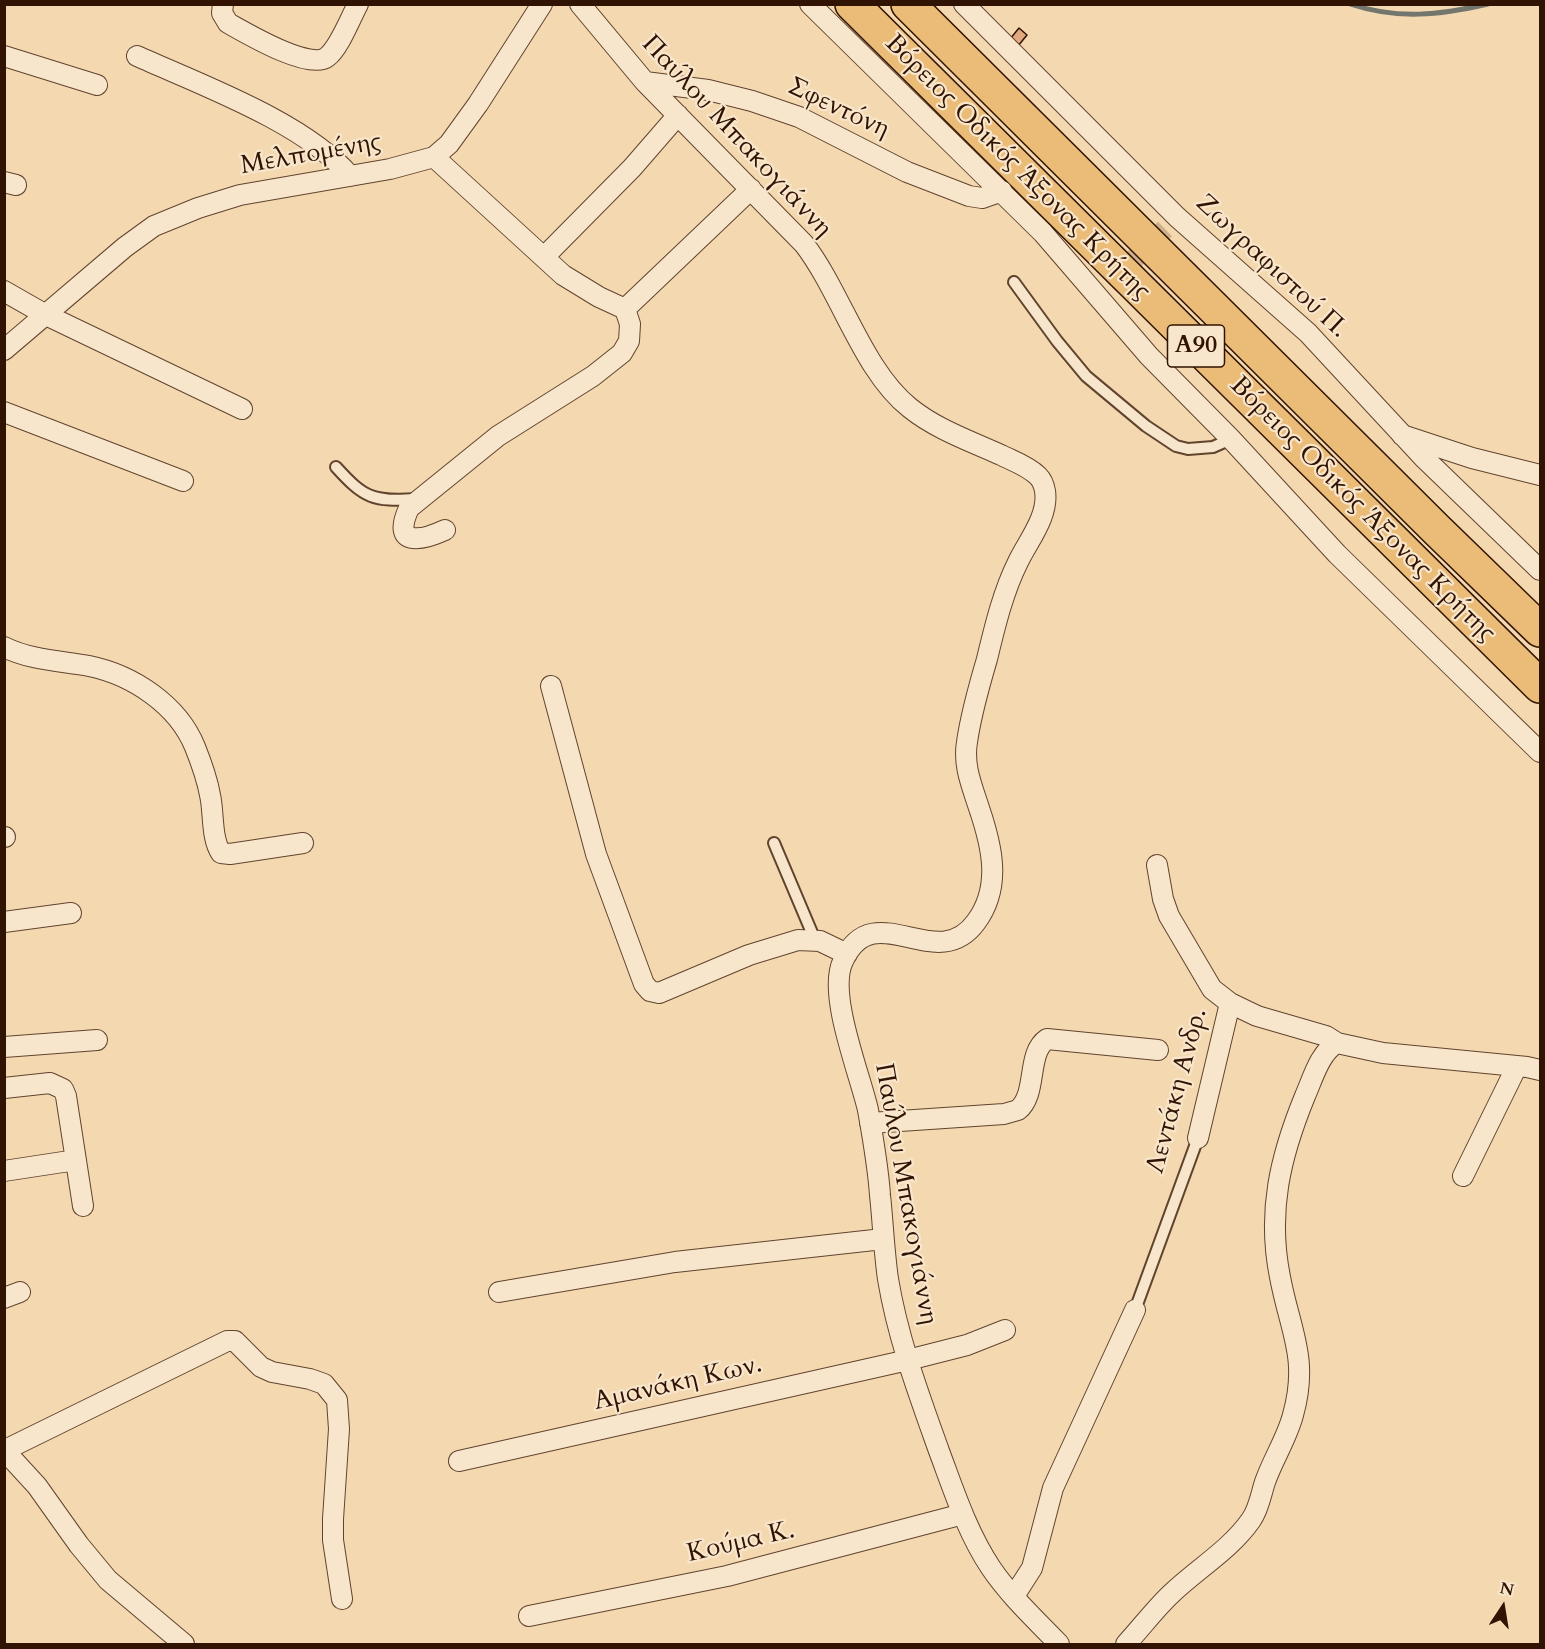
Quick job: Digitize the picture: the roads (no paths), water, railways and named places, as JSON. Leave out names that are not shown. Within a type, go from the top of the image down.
[{"type":"highway","name":"Βόρειος Οδικός Άξονας Κρήτης","points":[[852,4],[1540,686]]},
{"type":"highway","name":"Βόρειος Οδικός Άξονας Κρήτης","points":[[908,4],[1540,630]]},
{"type":"street","points":[[223,11],[228,23],[297,57],[319,61],[325,59],[332,51],[358,4]]},
{"type":"street","name":"Μελπομένης","points":[[4,350],[125,247],[154,226],[171,218],[240,195],[410,165],[434,157],[449,144],[478,104],[542,4]]},
{"type":"street","name":"Παύλου Μπακογιάννη","points":[[580,4],[645,82],[751,189],[812,255],[862,345],[900,400],[938,426],[1024,466],[1041,479],[1045,491],[1040,519],[1017,563],[1004,597],[978,690],[965,756],[968,773],[988,835],[992,882],[987,902],[970,930],[953,941],[941,943],[892,933],[878,933],[863,937],[846,954],[840,968],[839,992],[870,1123],[893,1304],[908,1360],[963,1514],[979,1549],[997,1577],[1059,1644]]},
{"type":"street","points":[[810,4],[1002,191],[1058,249],[1103,290],[1149,356],[1231,439],[1337,554],[1540,752]]},
{"type":"street","name":"Ζωγραφιστού Π.","points":[[964,4],[1171,223],[1308,333],[1422,457],[1540,570]]},
{"type":"street","points":[[4,56],[97,85]]},
{"type":"street","points":[[137,56],[272,119],[332,157],[350,176]]},
{"type":"street","name":"Σφεντόνη","points":[[645,82],[708,90],[752,101],[799,117],[907,172],[969,196],[985,197],[1002,191]]},
{"type":"street","points":[[545,256],[632,168],[678,115]]},
{"type":"street","points":[[434,157],[545,256],[563,275],[584,289],[625,309],[630,324],[629,341],[622,353],[593,376],[498,436],[409,508],[405,516],[405,532],[416,540],[445,530]]},
{"type":"street","points":[[625,309],[751,189]]},
{"type":"street","points":[[4,291],[46,315],[242,409]]},
{"type":"street","points":[[4,412],[183,481]]},
{"type":"street","points":[[1402,435],[1472,458],[1540,475]]},
{"type":"street","points":[[4,646],[40,658],[111,673],[155,696],[169,707],[186,728],[201,763],[210,794],[217,842],[221,853],[230,854],[303,843]]},
{"type":"street","points":[[551,686],[596,854],[631,953],[646,988],[659,993],[792,941],[815,940],[846,954]]},
{"type":"street","points":[[1157,865],[1163,899],[1169,916],[1206,982],[1230,1003]]},
{"type":"street","points":[[4,922],[71,913]]},
{"type":"street","name":"Λεντάκη Ανδρ.","points":[[1198,1138],[1230,1003],[1257,1016],[1326,1036],[1337,1042],[1383,1053],[1540,1070]]},
{"type":"street","points":[[870,1123],[1014,1112],[1023,1106],[1039,1046],[1047,1039],[1158,1050]]},
{"type":"street","points":[[4,1047],[97,1040]]},
{"type":"street","points":[[1126,1644],[1171,1594],[1232,1541],[1252,1519],[1265,1481],[1293,1418],[1301,1366],[1275,1247],[1275,1198],[1283,1159],[1304,1100],[1322,1058],[1337,1042]]},
{"type":"street","points":[[1463,1176],[1517,1066]]},
{"type":"street","points":[[4,1088],[44,1083],[61,1087],[66,1096],[83,1206]]},
{"type":"street","points":[[4,1171],[76,1160]]},
{"type":"street","points":[[500,1292],[675,1262],[884,1239]]},
{"type":"street","name":"Λεντάκη Ανδρ.","points":[[1014,1596],[1032,1568],[1053,1488],[1135,1310]]},
{"type":"street","name":"Αμανάκη Κων.","points":[[459,1461],[908,1360],[967,1345],[1005,1330]]},
{"type":"street","points":[[184,1644],[108,1580],[79,1545],[37,1486],[5,1450],[227,1341],[235,1341],[261,1367],[285,1376],[310,1379],[324,1384],[337,1400],[339,1429],[333,1519],[334,1554],[342,1599]]},
{"type":"street","name":"Κούμα Κ.","points":[[529,1616],[727,1576],[963,1514]]},
{"type":"lane","points":[[1014,282],[1086,376],[1146,426],[1176,446],[1188,449],[1213,447],[1231,439]]},
{"type":"lane","points":[[336,466],[354,486],[369,496],[381,500],[420,499]]},
{"type":"lane","points":[[774,843],[815,940]]},
{"type":"lane","name":"Λεντάκη Ανδρ.","points":[[1135,1310],[1198,1138]]},
{"type":"waterway","points":[[1350,4],[1402,14],[1436,13],[1488,4]]},
{"type":"tunnel","points":[[1109,284],[1165,229]]}]
